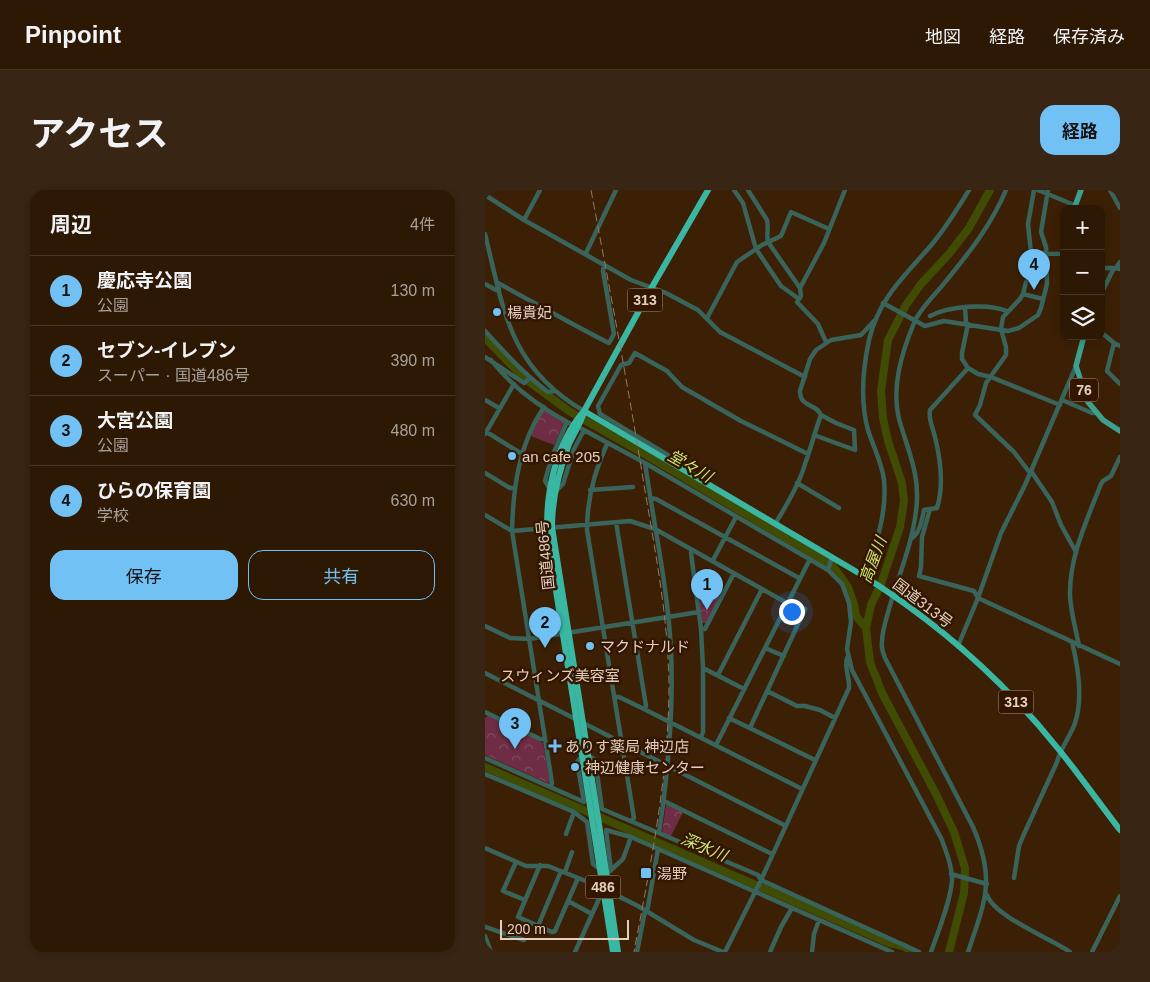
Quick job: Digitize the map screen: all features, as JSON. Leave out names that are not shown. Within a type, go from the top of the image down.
[{"type":"highway","name":"313","points":[[581,416],[708,190]]},
{"type":"highway","name":"国道313号","points":[[581,416],[693,476],[831,559],[864,576],[892,595],[958,646],[1003,687],[1060,751],[1120,830]]},
{"type":"highway","name":"国道486号","points":[[581,416],[566,439],[557,464],[549,528],[593,808],[606,872],[606,890],[613,952]]},
{"type":"highway","name":"国道486号","points":[[606,890],[618,952]]},
{"type":"main road","points":[[1075,205],[1081,190]]},
{"type":"main road","name":"76","points":[[1083,340],[1077,366],[1088,402],[1108,424],[1120,431]]},
{"type":"street","points":[[524,220],[540,190]]},
{"type":"street","points":[[586,253],[616,190]]},
{"type":"street","points":[[734,190],[743,203],[756,249],[781,286],[799,299]]},
{"type":"street","points":[[749,190],[769,225],[768,242],[800,288],[801,296],[797,302],[818,324],[826,342]]},
{"type":"street","points":[[800,288],[824,243],[845,190]]},
{"type":"street","points":[[814,435],[855,450],[854,430],[821,415],[819,411],[803,402],[800,396],[813,354],[826,342],[861,335],[874,321],[889,293],[933,243],[951,219],[969,190]]},
{"type":"street","points":[[1006,190],[998,209],[983,232],[914,320],[899,369],[896,397],[899,418],[916,472],[917,511],[912,538],[892,595],[882,633],[882,651],[982,847],[988,900],[1017,922],[1070,952]]},
{"type":"street","points":[[1034,190],[1029,224],[1030,278],[1026,282],[1023,294],[1003,317],[1001,329],[1006,345],[1006,355],[986,383],[975,415],[1014,452],[1031,472],[1052,502],[1061,525],[1076,552]]},
{"type":"street","points":[[1038,190],[1047,192],[1070,205]]},
{"type":"street","points":[[1110,190],[1120,208]]},
{"type":"street","points":[[884,303],[925,326],[941,321],[1008,330],[1019,328],[1037,315],[1047,284],[1045,242],[1041,232],[1047,192]]},
{"type":"street","points":[[485,195],[524,220],[586,253],[631,280],[652,287],[698,310],[720,332],[805,377]]},
{"type":"street","points":[[707,318],[737,262],[756,249],[781,236],[791,212],[829,229]]},
{"type":"street","points":[[485,234],[486,245],[504,311],[514,338],[531,366],[581,416]]},
{"type":"street","points":[[1031,254],[1060,254]]},
{"type":"street","points":[[1118,269],[1120,262]]},
{"type":"street","points":[[497,282],[568,323],[609,343],[615,334],[603,271],[604,264]]},
{"type":"street","points":[[1105,268],[1118,269]]},
{"type":"street","points":[[1105,286],[1113,270],[1118,269]]},
{"type":"street","points":[[485,284],[499,290]]},
{"type":"street","points":[[1023,294],[1043,299]]},
{"type":"street","points":[[930,316],[945,310],[965,307],[1007,311]]},
{"type":"street","points":[[965,307],[967,323],[962,358],[968,368],[978,374],[1096,413]]},
{"type":"street","points":[[864,576],[877,539],[884,506],[885,488],[868,427],[864,401],[866,356],[874,321]]},
{"type":"street","points":[[485,331],[530,378],[548,392],[555,391]]},
{"type":"street","points":[[1105,335],[1120,346]]},
{"type":"street","points":[[1114,343],[1107,371],[1120,384]]},
{"type":"street","points":[[693,476],[686,466],[600,414],[598,406],[621,365],[629,363],[635,353],[667,372],[682,387],[741,421],[808,454]]},
{"type":"street","points":[[485,358],[491,360],[524,383],[530,378]]},
{"type":"street","points":[[485,848],[526,866],[548,866],[606,890],[646,911],[694,940],[724,952],[756,892],[849,688],[845,666],[851,622],[849,603],[842,584],[829,569],[583,429],[574,449],[563,484],[553,490],[545,481],[555,447],[568,422],[544,407],[514,384],[491,360]]},
{"type":"street","points":[[958,646],[978,598],[1001,533],[1031,472],[1077,366]]},
{"type":"street","points":[[912,538],[919,528],[924,510],[937,508],[941,480],[940,456],[930,418],[930,410],[968,368]]},
{"type":"street","points":[[514,384],[485,432],[522,454]]},
{"type":"street","points":[[485,400],[499,408]]},
{"type":"street","points":[[544,407],[522,454],[515,488],[512,531],[552,783],[551,787]]},
{"type":"street","points":[[775,524],[787,505],[797,483],[821,415]]},
{"type":"street","points":[[607,444],[599,460],[591,490],[587,508],[587,525],[634,818],[631,821]]},
{"type":"street","points":[[1079,646],[1070,595],[1072,566],[1101,484],[1103,480],[1111,476],[1120,457]]},
{"type":"street","points":[[645,463],[668,616],[672,680],[669,766],[659,833]]},
{"type":"street","points":[[485,473],[510,488],[515,488]]},
{"type":"street","points":[[797,483],[839,508]]},
{"type":"street","points":[[591,490],[633,487]]},
{"type":"street","points":[[650,498],[656,499],[799,578]]},
{"type":"street","points":[[930,509],[922,536],[919,576],[974,591],[978,598],[1120,664]]},
{"type":"street","points":[[485,515],[512,531],[630,521],[655,529],[762,589],[805,610],[750,728]]},
{"type":"street","points":[[713,560],[736,517]]},
{"type":"street","points":[[616,522],[644,709]]},
{"type":"street","points":[[692,550],[701,629],[703,668],[703,732],[701,737]]},
{"type":"street","points":[[716,745],[810,558]]},
{"type":"street","points":[[829,569],[831,559]]},
{"type":"street","points":[[701,629],[705,629],[734,573]]},
{"type":"street","points":[[718,674],[762,589]]},
{"type":"street","points":[[485,626],[510,638],[529,639],[699,612]]},
{"type":"street","points":[[1014,878],[1019,846],[1057,762],[1060,751],[1071,732],[1077,714],[1078,686],[1072,642]]},
{"type":"street","points":[[765,648],[784,656]]},
{"type":"street","points":[[847,657],[858,683],[941,838],[953,874],[951,890],[931,952]]},
{"type":"street","points":[[703,668],[744,689]]},
{"type":"street","points":[[485,673],[786,826]]},
{"type":"street","points":[[767,691],[797,706],[821,710],[835,718]]},
{"type":"street","points":[[614,697],[619,697],[644,709],[802,789]]},
{"type":"street","points":[[485,713],[540,739],[545,739]]},
{"type":"street","points":[[729,718],[815,760]]},
{"type":"street","points":[[485,758],[584,802],[577,762],[586,755],[595,760],[602,810],[758,875],[761,880],[919,952]]},
{"type":"street","points":[[485,774],[573,812],[587,822],[593,864],[606,872]]},
{"type":"street","points":[[664,801],[772,854]]},
{"type":"street","points":[[565,834],[573,812]]},
{"type":"street","points":[[606,872],[606,830],[631,837],[891,952]]},
{"type":"street","points":[[606,872],[623,859],[631,837]]},
{"type":"street","points":[[637,952],[658,849]]},
{"type":"street","points":[[538,926],[572,852]]},
{"type":"street","points":[[516,862],[503,890],[525,900]]},
{"type":"street","points":[[540,866],[518,917],[552,932],[555,931],[578,878]]},
{"type":"street","points":[[953,874],[986,884]]},
{"type":"street","points":[[575,952],[592,914],[606,890]]},
{"type":"street","points":[[968,952],[986,893]]},
{"type":"street","points":[[1092,952],[1120,896]]},
{"type":"street","points":[[568,901],[592,914]]},
{"type":"street","points":[[770,952],[792,908]]},
{"type":"street","points":[[812,952],[814,934],[819,920]]},
{"type":"street","points":[[485,927],[524,940]]},
{"type":"street","points":[[485,936],[490,949]]},
{"type":"green space","points":[[547,410],[564,423],[554,445],[531,436],[542,411]]},
{"type":"green space","points":[[698,585],[720,596],[707,623],[702,623]]},
{"type":"green space","points":[[489,715],[543,743],[550,784],[485,755],[485,718]]},
{"type":"green space","points":[[668,804],[683,812],[671,836],[662,833],[666,805]]},
{"type":"waterway","name":"高屋川","points":[[949,952],[964,893],[965,868],[954,832],[937,796],[882,693],[870,662],[866,628],[871,605],[881,584],[900,527],[904,501],[902,483],[888,441],[883,418],[881,391],[888,340],[906,305],[921,284],[949,254],[969,228],[990,190]]},
{"type":"waterway","name":"堂々川","points":[[485,338],[524,378],[569,411],[833,566],[848,587],[856,616],[866,628]]},
{"type":"waterway","name":"深水川","points":[[485,767],[889,943],[904,947],[911,952]]},
{"type":"railway","points":[[591,190],[626,378],[661,587],[668,659],[669,683],[666,751],[653,851],[634,952]]},
{"type":"place","name":"ひらの保育園","points":[[1034,290]]},
{"type":"place","name":"楊貴妃","points":[[497,312]]},
{"type":"place","name":"an cafe 205","points":[[512,456]]},
{"type":"place","name":"慶応寺公園","points":[[707,610]]},
{"type":"place","name":"マクドナルド","points":[[590,646]]},
{"type":"place","name":"セブン-イレブン","points":[[545,648]]},
{"type":"place","name":"スウィンズ美容室","points":[[560,658]]},
{"type":"place","name":"ありす薬局 神辺店","points":[[555,746]]},
{"type":"place","name":"大宮公園","points":[[515,749]]},
{"type":"place","name":"神辺健康センター","points":[[575,767]]},
{"type":"place","name":"湯野","points":[[646,873]]}]
